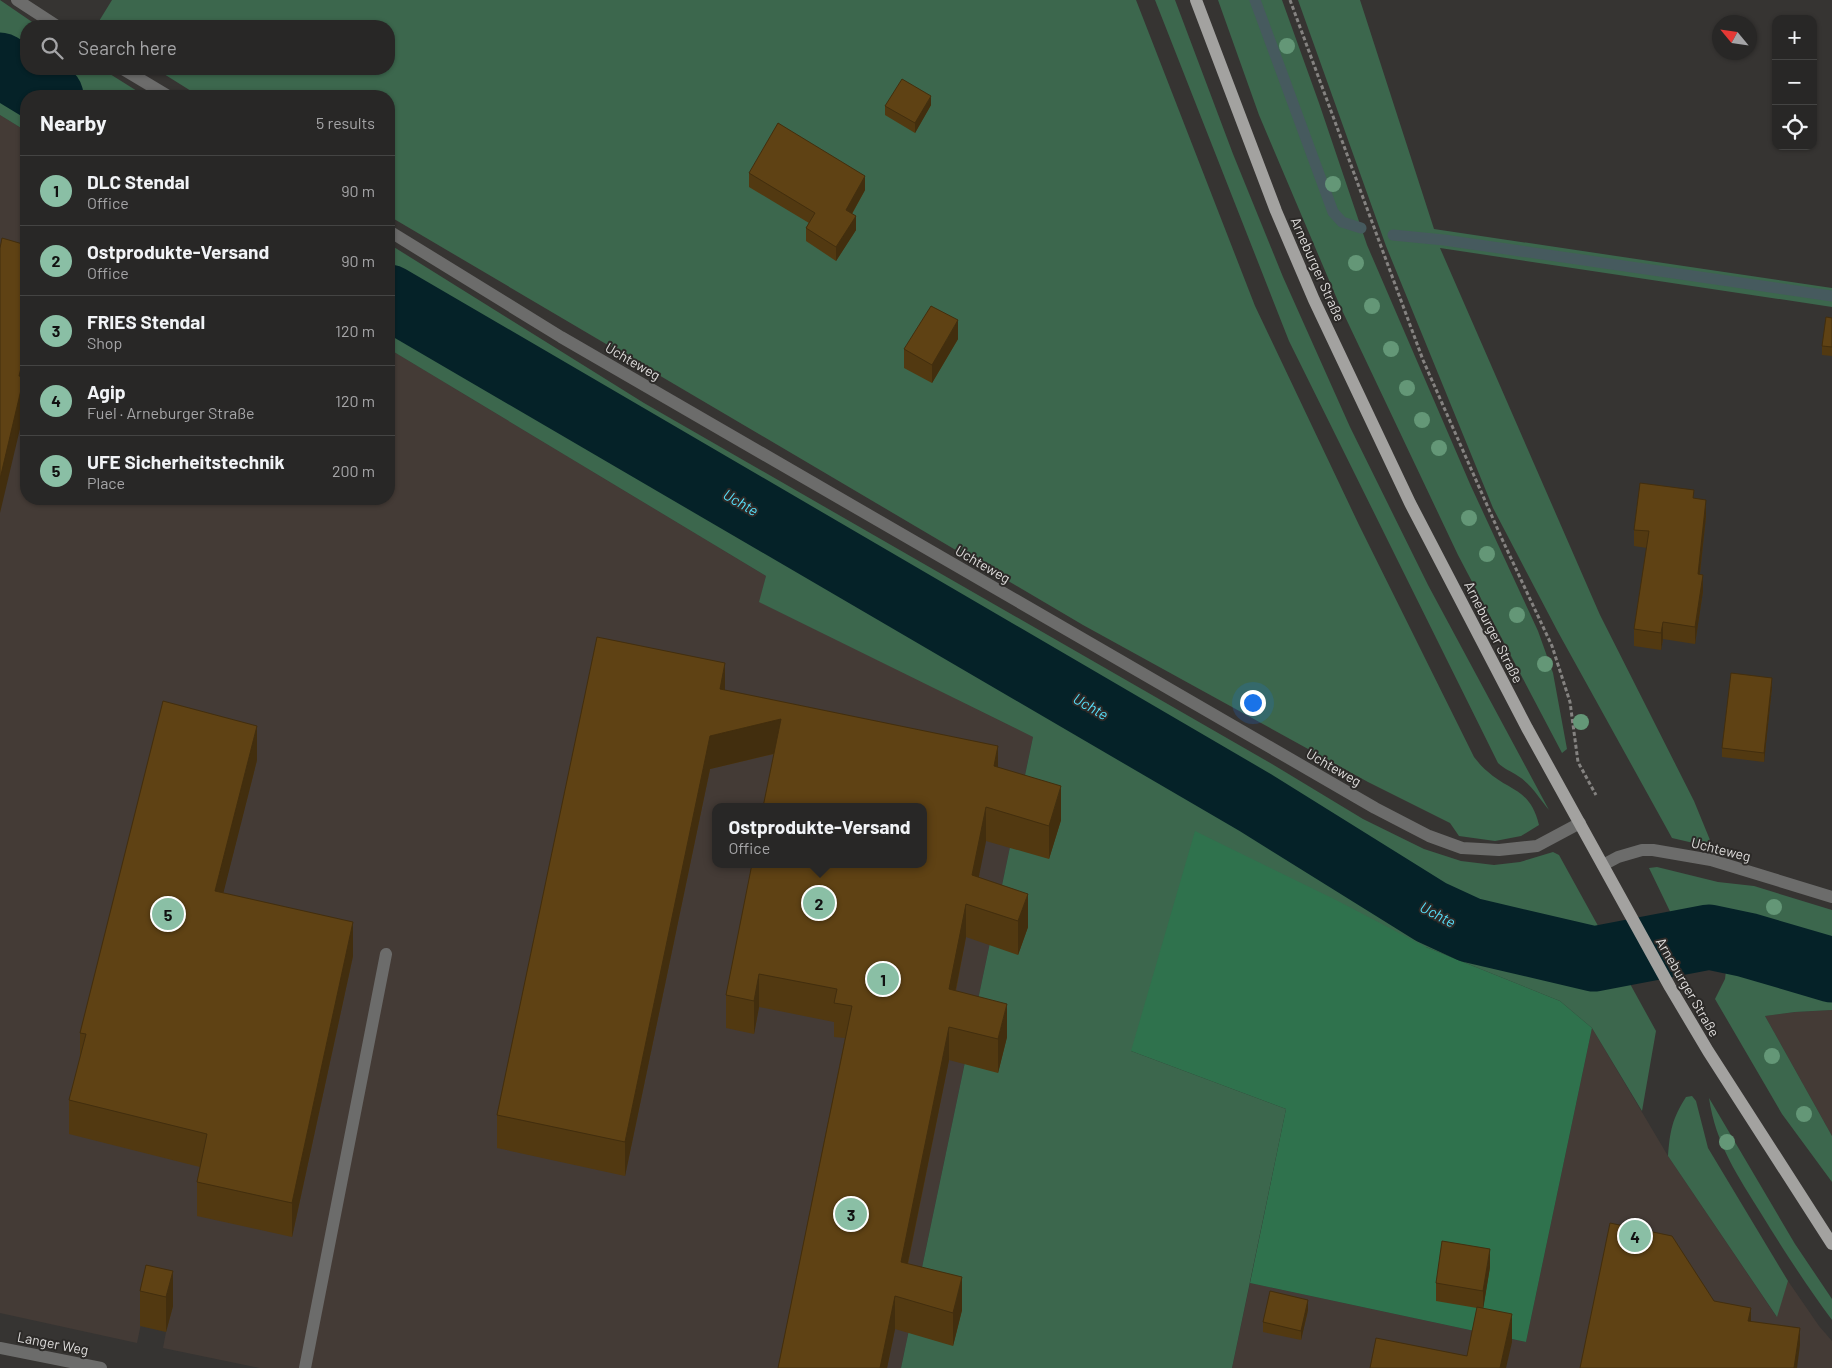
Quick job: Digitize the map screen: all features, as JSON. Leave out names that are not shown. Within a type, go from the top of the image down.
[{"type":"main road","name":"Arneburger Straße","points":[[1196,0],[1276,211],[1356,390],[1428,538],[1526,728],[1670,986],[1708,1051],[1832,1244]]},
{"type":"street","points":[[17,0],[47,20]]},
{"type":"street","points":[[134,75],[158,90]]},
{"type":"street","name":"Uchteweg","points":[[395,235],[586,351],[1358,798],[1429,836],[1462,848],[1499,850],[1537,846],[1580,823]]},
{"type":"street","name":"Uchteweg","points":[[1603,865],[1618,857],[1642,850],[1653,850],[1711,860],[1832,897]]},
{"type":"street","points":[[305,1368],[386,954]]},
{"type":"street","name":"Langer Weg","points":[[0,1348],[101,1368]]},
{"type":"path","points":[[1290,0],[1423,360],[1502,539],[1552,646],[1570,702],[1578,762],[1596,796]]},
{"type":"shaded area","points":[[0,115],[20,127],[20,505],[395,505],[395,353],[766,576],[760,602],[1033,737],[901,1368],[260,1368],[163,1348],[166,1332],[146,1300],[137,1343],[0,1313]]},
{"type":"shaded area","points":[[1832,1010],[1832,1136],[1765,1016]]},
{"type":"shaded area","points":[[1592,1028],[1668,1156],[1776,1316],[1788,1281],[1819,1326],[1832,1341],[1832,1368],[1232,1368],[1250,1283],[1526,1342]]},
{"type":"green space","points":[[0,0],[29,20],[20,20],[20,75],[112,75],[135,90],[20,90],[20,127],[0,115]]},
{"type":"green space","points":[[112,0],[1136,0],[1255,306],[1359,525],[1474,757],[1495,778],[1525,797],[1535,813],[1539,825],[1521,836],[1495,841],[1459,836],[1450,823],[1368,782],[1083,625],[395,220],[395,90],[189,90],[166,75],[395,75],[395,20],[100,20]]},
{"type":"green space","points":[[1155,0],[1175,0],[1233,154],[1283,277],[1350,427],[1428,585],[1549,810],[1527,783],[1498,763],[1289,341]]},
{"type":"green space","points":[[1218,0],[1282,0],[1367,245],[1470,484],[1538,631],[1553,673],[1567,749],[1562,753],[1458,555],[1340,306],[1259,115]]},
{"type":"green space","points":[[1298,0],[1360,0],[1434,229],[1832,288],[1832,307],[1440,248],[1600,615],[1694,801],[1710,840],[1702,845],[1672,838],[1558,632],[1493,508],[1386,246]]},
{"type":"green space","points":[[395,248],[644,403],[1272,764],[1363,819],[1424,849],[1461,861],[1494,865],[1520,862],[1553,852],[1559,855],[1656,1031],[1642,1111],[1592,1028],[1560,1001],[1426,947],[1131,1051],[1286,1109],[1232,1368],[901,1368],[1033,737],[759,602],[766,576],[395,353]]},
{"type":"green space","points":[[1195,831],[1336,900],[1426,947],[1560,1001],[1592,1028],[1526,1342],[1250,1283],[1286,1109],[1131,1051]]},
{"type":"green space","points":[[1657,867],[1718,882],[1754,886],[1832,910],[1832,1010],[1765,1016],[1832,1136],[1832,1182],[1782,1114],[1715,999],[1725,979],[1727,962],[1694,961],[1649,868]]},
{"type":"green space","points":[[1692,1096],[1696,1101],[1708,1148],[1788,1281],[1777,1317],[1668,1156],[1671,1132],[1675,1119],[1686,1097]]},
{"type":"green space","points":[[1709,1098],[1795,1244],[1832,1299],[1832,1320],[1787,1255],[1729,1160],[1717,1131]]},
{"type":"building","points":[[902,79],[931,96],[915,123],[885,106]]},
{"type":"building","points":[[778,123],[865,176],[846,210],[856,216],[836,247],[806,228],[815,213],[749,173]]},
{"type":"building","points":[[2,238],[20,243],[20,394],[0,479],[0,248]]},
{"type":"building","points":[[931,306],[958,320],[932,365],[904,349]]},
{"type":"building","points":[[1826,317],[1832,318],[1832,347],[1822,346]]},
{"type":"building","points":[[1640,483],[1694,490],[1693,498],[1706,500],[1698,574],[1703,575],[1695,627],[1663,622],[1661,633],[1634,629],[1649,531],[1634,530]]},
{"type":"building","points":[[597,637],[725,663],[720,689],[998,746],[994,766],[1061,786],[1049,826],[986,807],[972,875],[1028,894],[1018,921],[966,904],[949,989],[1007,1004],[998,1039],[949,1027],[901,1262],[962,1277],[953,1313],[895,1296],[880,1368],[778,1368],[852,1006],[834,1003],[837,989],[759,974],[754,1001],[726,995],[751,868],[927,868],[927,803],[764,803],[781,719],[710,736],[625,1142],[497,1115]]},
{"type":"building","points":[[1731,673],[1772,678],[1764,753],[1722,748]]},
{"type":"building","points":[[163,701],[257,726],[215,891],[353,922],[292,1203],[197,1182],[207,1134],[69,1100],[86,1034],[80,1033]]},
{"type":"building","points":[[1610,1223],[1672,1236],[1714,1301],[1751,1308],[1748,1321],[1800,1328],[1794,1368],[1580,1368]]},
{"type":"building","points":[[1442,1241],[1490,1249],[1483,1291],[1436,1283]]},
{"type":"building","points":[[146,1265],[173,1271],[166,1297],[140,1291]]},
{"type":"building","points":[[1270,1291],[1308,1300],[1301,1331],[1263,1322]]},
{"type":"building","points":[[1477,1307],[1512,1314],[1500,1368],[1370,1368],[1376,1338],[1467,1356]]},
{"type":"waterway","points":[[1255,0],[1333,212],[1342,222],[1361,228]]},
{"type":"waterway","name":"Uchte","points":[[0,65],[41,90]]},
{"type":"waterway","points":[[1393,235],[1444,240],[1832,296]]},
{"type":"waterway","name":"Uchte","points":[[395,301],[1256,803],[1431,912],[1470,930],[1594,959],[1709,937],[1747,945],[1832,970]]},
{"type":"place","name":"Ostprodukte-Versand","points":[[819,903]]},
{"type":"place","name":"UFE Sicherheitstechnik","points":[[168,914]]},
{"type":"place","name":"DLC Stendal","points":[[883,979]]},
{"type":"place","name":"FRIES Stendal","points":[[851,1214]]},
{"type":"place","name":"Agip","points":[[1635,1236]]}]
